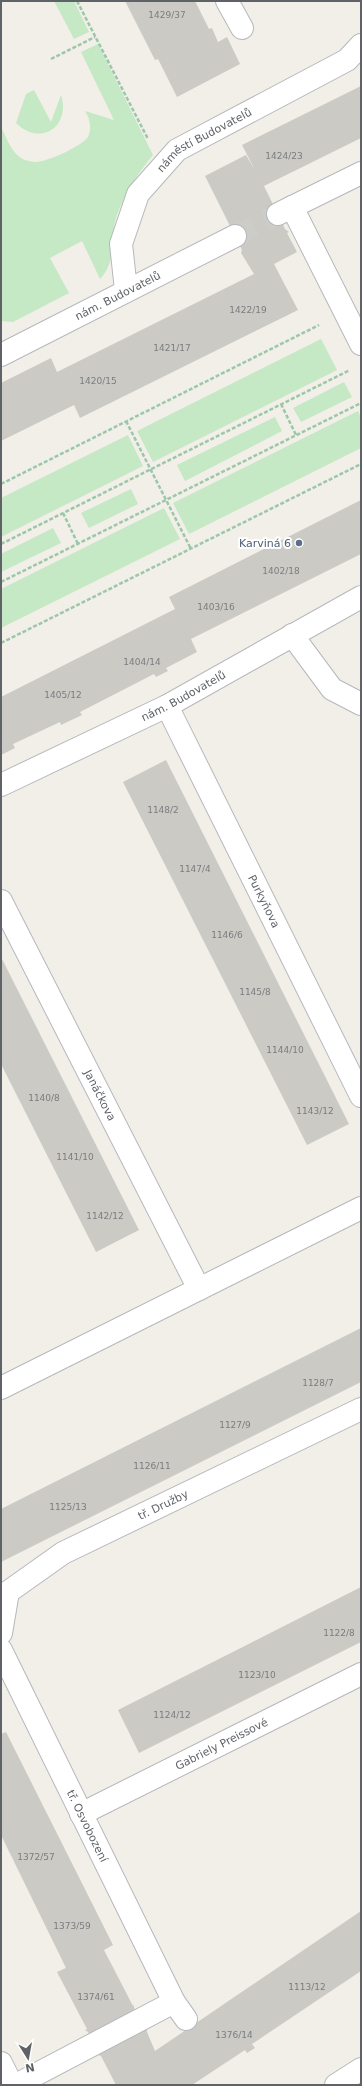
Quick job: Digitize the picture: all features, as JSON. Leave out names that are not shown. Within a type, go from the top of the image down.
[{"type":"street","points":[[227,1],[242,28]]},
{"type":"street","name":"náměstí Budovatelů","points":[[126,290],[121,244],[138,194],[177,150],[347,60],[361,45]]},
{"type":"street","points":[[361,173],[285,210],[345,312],[361,344]]},
{"type":"street","name":"nám. Budovatelů","points":[[1,355],[126,290],[235,236]]},
{"type":"street","name":"nám. Budovatelů","points":[[1,785],[167,706],[361,597]]},
{"type":"street","points":[[292,635],[332,689],[361,704]]},
{"type":"street","name":"Purkyňova","points":[[167,706],[361,1096]]},
{"type":"street","name":"Janáčkova","points":[[1,901],[199,1289]]},
{"type":"street","points":[[1,1388],[361,1208]]},
{"type":"street","name":"tř. Družby","points":[[1,1633],[8,1592],[63,1553],[361,1409]]},
{"type":"street","name":"tř. Osvobození","points":[[1,1650],[180,2011],[16,2085]]},
{"type":"street","name":"Gabriely Preissové","points":[[81,1814],[361,1674]]},
{"type":"street","points":[[1,2063],[12,2085]]},
{"type":"street","points":[[336,2085],[361,2069]]},
{"type":"path","points":[[77,1],[162,167]]},
{"type":"path","points":[[51,59],[95,37]]},
{"type":"path","points":[[1,484],[345,312]]},
{"type":"path","points":[[1,544],[354,368]]},
{"type":"path","points":[[1,582],[361,403]]},
{"type":"path","points":[[281,404],[296,435]]},
{"type":"path","points":[[126,421],[191,549]]},
{"type":"path","points":[[1,643],[361,464]]},
{"type":"path","points":[[63,513],[78,544]]},
{"type":"green space","points":[[54,1],[74,1],[89,32],[74,39]]},
{"type":"green space","points":[[98,44],[153,155],[132,184],[120,207],[114,224],[109,264],[100,279],[82,241],[50,258],[69,293],[13,322],[1,321],[1,127],[17,155],[21,158],[36,162],[64,153],[79,145],[88,137],[90,127],[85,111],[114,120],[81,52]]},
{"type":"green space","points":[[34,90],[51,122],[61,95],[63,106],[62,116],[51,130],[43,133],[35,133],[25,130],[16,123],[26,94]]},
{"type":"green space","points":[[321,339],[337,370],[153,462],[137,431]]},
{"type":"green space","points":[[344,382],[352,397],[301,422],[293,408]]},
{"type":"green space","points":[[358,411],[361,418],[361,448],[189,534],[173,503]]},
{"type":"green space","points":[[275,417],[282,431],[185,481],[177,465]]},
{"type":"green space","points":[[128,435],[143,466],[1,537],[1,498]]},
{"type":"green space","points":[[131,489],[138,504],[89,528],[81,513]]},
{"type":"green space","points":[[164,508],[180,539],[1,628],[1,589]]},
{"type":"green space","points":[[53,528],[61,543],[1,572],[1,554]]},
{"type":"building","points":[[125,1],[195,1],[209,29],[212,28],[218,42],[227,37],[240,64],[177,97],[158,59],[155,60]]},
{"type":"building","points":[[361,86],[361,138],[264,186],[285,229],[289,232],[287,233],[297,252],[274,264],[298,310],[80,418],[74,405],[1,441],[1,383],[51,358],[57,372],[254,274],[241,253],[242,250],[205,176],[246,155],[255,170],[242,145]]},
{"type":"building","points":[[361,500],[361,554],[191,639],[197,652],[166,668],[168,671],[156,677],[154,674],[80,712],[82,715],[61,725],[60,722],[13,744],[15,748],[1,755],[1,697],[175,609],[169,597]]},
{"type":"building","points":[[166,760],[349,1124],[307,1145],[123,782]]},
{"type":"building","points":[[1,957],[139,1230],[96,1252],[1,1064]]},
{"type":"building","points":[[361,1328],[361,1382],[1,1562],[1,1509]]},
{"type":"building","points":[[361,1587],[361,1642],[139,1753],[118,1710]]},
{"type":"building","points":[[6,1732],[113,1945],[104,1950],[133,2006],[134,2005],[134,2008],[145,2029],[147,2029],[155,2051],[361,1911],[361,1971],[252,2044],[255,2048],[247,2053],[245,2050],[192,2085],[116,2085],[101,2056],[98,2055],[100,2054],[88,2032],[85,2030],[87,2029],[57,1972],[66,1968],[1,1835],[1,1734]]},
{"type":"tunnel","points":[[235,236],[278,214]]},
{"type":"place","name":"Karviná 6","points":[[299,543]]}]
